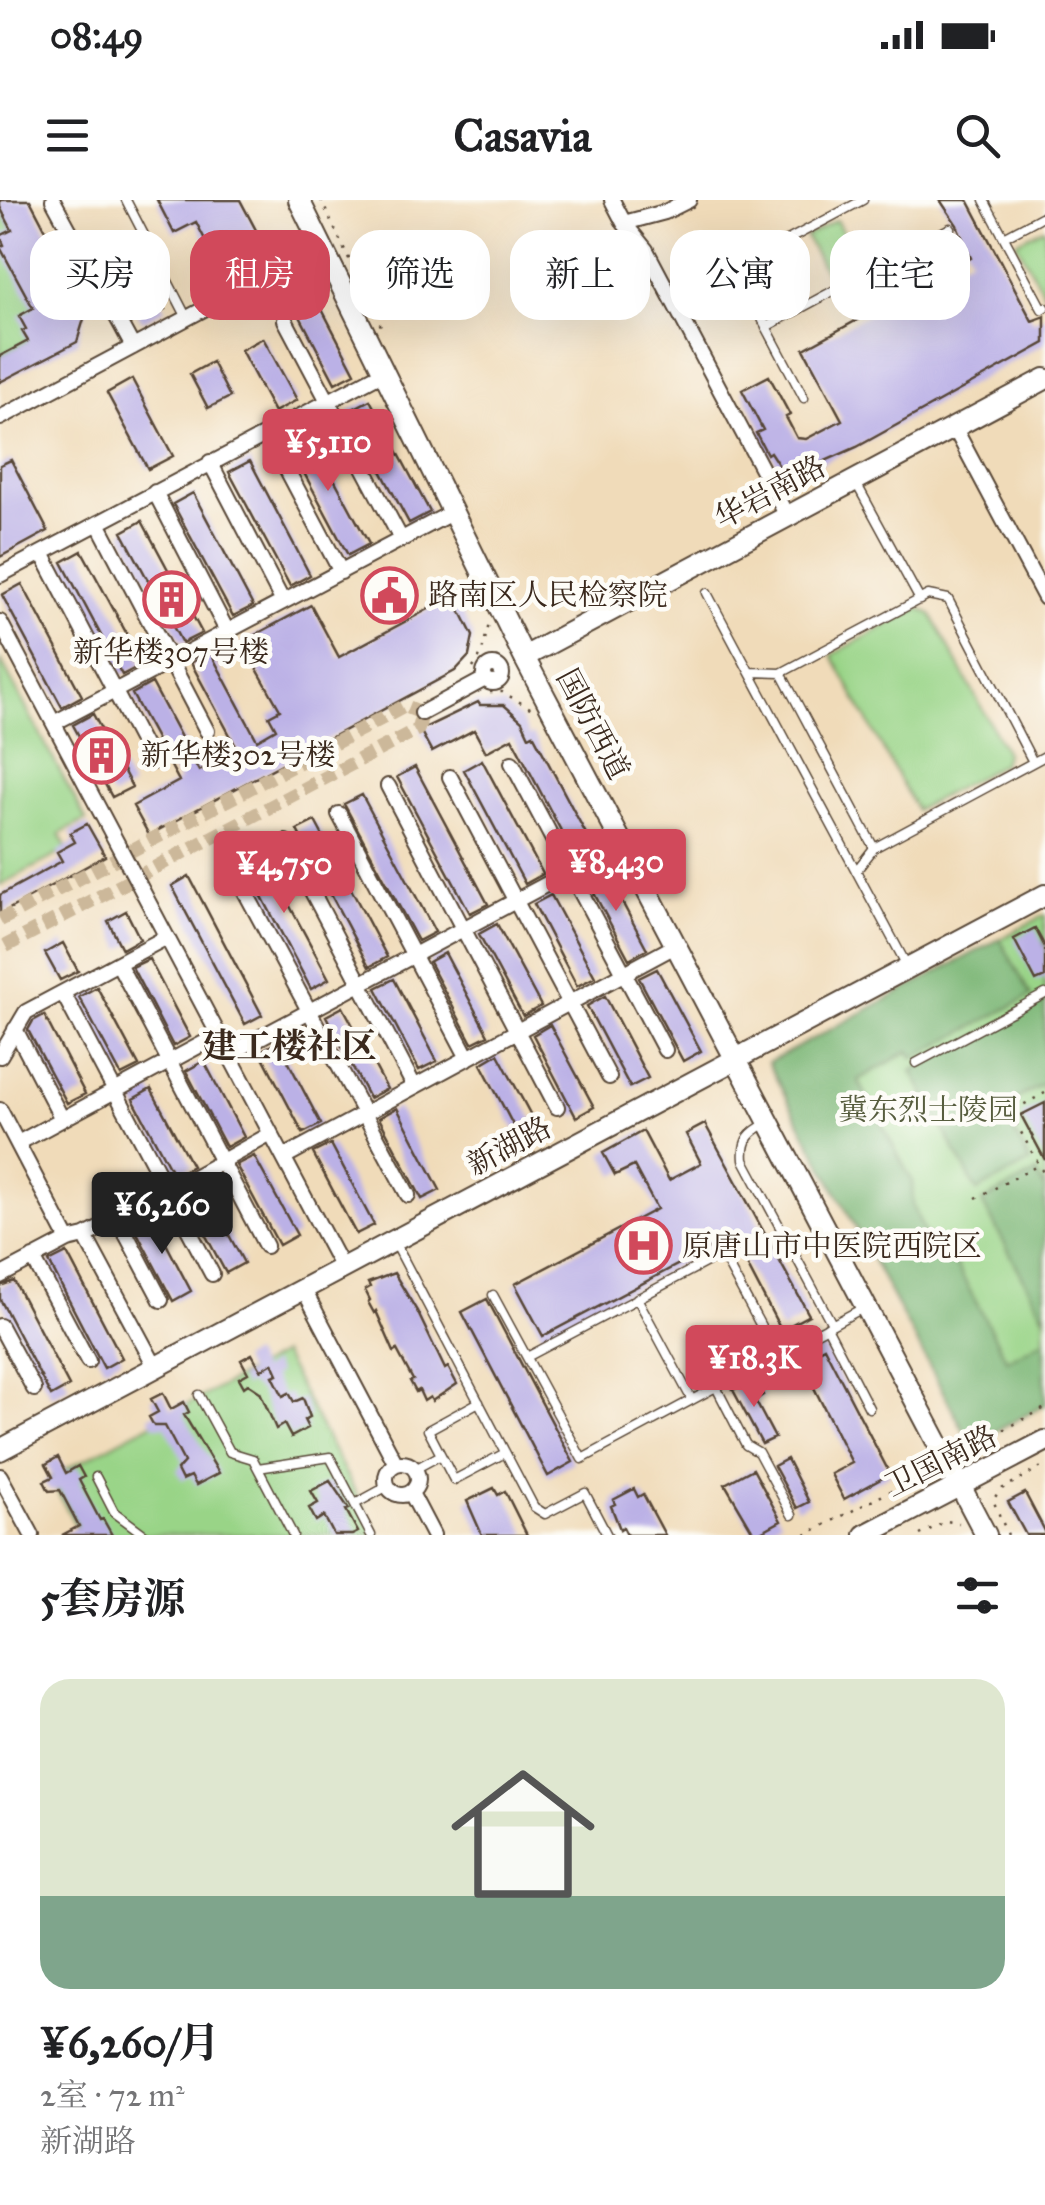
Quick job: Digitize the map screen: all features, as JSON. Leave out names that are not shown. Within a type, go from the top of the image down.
[{"type":"street","points":[[53,200],[133,347]]},
{"type":"street","name":"国防西道","points":[[300,200],[314,230]]},
{"type":"street","points":[[612,200],[646,250],[787,516]]},
{"type":"street","points":[[624,222],[689,200]]},
{"type":"street","name":"国防西道","points":[[330,262],[453,512],[512,663],[622,844],[986,1535]]},
{"type":"street","points":[[0,418],[188,318]]},
{"type":"street","points":[[284,320],[401,540]]},
{"type":"street","points":[[0,575],[384,372]]},
{"type":"street","name":"华岩南路","points":[[512,663],[1045,379]]},
{"type":"street","points":[[954,427],[1045,598]]},
{"type":"street","points":[[267,432],[340,572]]},
{"type":"street","points":[[210,462],[283,602]]},
{"type":"street","points":[[155,492],[227,631]]},
{"type":"street","points":[[54,723],[453,512]]},
{"type":"street","points":[[98,523],[207,731]]},
{"type":"street","points":[[42,553],[152,762]]},
{"type":"street","points":[[0,622],[342,1268]]},
{"type":"street","points":[[422,713],[458,692],[486,685],[484,670],[488,666],[512,663]]},
{"type":"street","points":[[512,763],[665,1050]]},
{"type":"street","points":[[450,777],[609,1076]]},
{"type":"street","points":[[388,786],[557,1108]]},
{"type":"street","points":[[339,814],[468,1058]]},
{"type":"street","points":[[286,842],[414,1086]]},
{"type":"street","points":[[229,1054],[622,844]]},
{"type":"street","points":[[234,871],[408,1195]]},
{"type":"street","name":"新湖路","points":[[0,1450],[1045,894]]},
{"type":"street","points":[[0,1056],[26,1012],[167,937]]},
{"type":"street","points":[[284,1157],[675,946]]},
{"type":"street","points":[[118,964],[266,1246]]},
{"type":"street","points":[[62,993],[212,1274]]},
{"type":"street","points":[[15,1029],[62,1120]]},
{"type":"street","points":[[18,1143],[218,1034]]},
{"type":"street","points":[[0,1110],[68,1240]]},
{"type":"street","points":[[0,1276],[118,1219],[272,1134]]},
{"type":"street","points":[[118,1219],[161,1300]]},
{"type":"street","points":[[84,1236],[156,1368]]},
{"type":"street","points":[[34,1258],[88,1360]]},
{"type":"street","points":[[304,1290],[396,1464]]},
{"type":"street","points":[[0,1326],[34,1389]]},
{"type":"street","name":"卫国南路","points":[[864,1535],[1045,1441]]},
{"type":"street","points":[[406,1463],[415,1469],[418,1485],[411,1493],[395,1494],[388,1486],[388,1471],[396,1464],[406,1463]]},
{"type":"street","points":[[0,1476],[32,1535]]},
{"type":"street","points":[[411,1493],[433,1535]]},
{"type":"lane","points":[[126,200],[188,318]]},
{"type":"lane","points":[[807,230],[863,200]]},
{"type":"lane","points":[[999,200],[986,203],[1042,309],[1045,308]]},
{"type":"lane","points":[[1004,237],[1045,216]]},
{"type":"lane","points":[[946,230],[950,228]]},
{"type":"lane","points":[[766,326],[830,293]]},
{"type":"lane","points":[[763,320],[804,398]]},
{"type":"lane","points":[[855,480],[920,600]]},
{"type":"lane","points":[[707,593],[908,968]]},
{"type":"lane","points":[[750,672],[781,673],[928,596],[948,599],[1033,762]]},
{"type":"lane","points":[[781,673],[874,848]]},
{"type":"lane","points":[[856,871],[874,848],[1045,756]]},
{"type":"lane","points":[[916,1063],[1045,994]]},
{"type":"lane","points":[[768,1123],[746,1139],[744,1160],[869,1408]]},
{"type":"lane","points":[[394,1242],[534,1507],[545,1514],[585,1493],[607,1535]]},
{"type":"lane","points":[[527,1357],[722,1254],[776,1354]]},
{"type":"lane","points":[[493,1295],[582,1459],[864,1307]]},
{"type":"lane","points":[[637,1298],[692,1400]]},
{"type":"lane","points":[[716,1387],[746,1444],[758,1452],[792,1516]]},
{"type":"lane","points":[[200,1395],[230,1452],[253,1459],[293,1535]]},
{"type":"lane","points":[[479,1402],[428,1430],[454,1480],[505,1453]]},
{"type":"lane","points":[[415,1469],[442,1456]]},
{"type":"lane","points":[[258,1468],[330,1457],[371,1535]]},
{"type":"lane","points":[[96,1476],[114,1512],[142,1534]]},
{"type":"lane","points":[[355,1504],[388,1486]]},
{"type":"path","points":[[458,692],[481,655],[489,622]]},
{"type":"path","points":[[486,685],[536,710]]},
{"type":"path","points":[[1045,1093],[1010,1112],[1045,1176]]},
{"type":"path","points":[[976,1198],[1039,1164]]},
{"type":"path","points":[[966,1448],[1045,1408]]},
{"type":"path","points":[[1008,1535],[993,1500],[1000,1490],[1045,1466]]},
{"type":"path","points":[[806,1535],[922,1475],[926,1468]]},
{"type":"path","points":[[920,1535],[946,1521],[955,1521]]},
{"type":"green space","points":[[0,207],[30,265],[30,320],[59,320],[61,324],[0,356]]},
{"type":"green space","points":[[836,220],[841,230],[830,230],[830,281],[810,244],[810,235]]},
{"type":"green space","points":[[1045,230],[1045,296],[1016,242]]},
{"type":"green space","points":[[919,608],[931,614],[1006,753],[1002,764],[916,810],[832,655]]},
{"type":"green space","points":[[0,659],[86,820],[60,834],[67,850],[0,885]]},
{"type":"green space","name":"冀东烈士陵园","points":[[1045,915],[1045,1405],[971,1444],[768,1063]]},
{"type":"green space","points":[[1000,939],[1031,996],[914,1058],[909,1051],[858,1080],[912,1181],[913,1205],[924,1233],[954,1261],[1007,1360],[1045,1340],[1045,1405],[971,1444],[768,1063]]},
{"type":"green space","points":[[1045,1000],[1045,1083],[1001,1108],[1030,1162],[977,1191],[912,1071]]},
{"type":"green space","points":[[1036,1173],[1045,1190],[1045,1318],[982,1202]]},
{"type":"green space","points":[[282,1354],[378,1535],[81,1535],[50,1478]]},
{"type":"building","points":[[0,200],[30,200],[46,230],[30,230],[30,302],[0,247],[4,245],[0,236],[12,230]]},
{"type":"building","points":[[157,200],[240,200],[256,230],[200,230],[196,222],[174,233]]},
{"type":"building","points":[[940,200],[968,200],[1032,321],[1045,316],[1045,343],[857,447],[807,469],[810,474],[783,472],[756,433],[763,430],[742,390],[769,376],[790,415],[786,417],[797,438],[806,439],[842,420],[804,349],[857,320],[970,320],[970,230],[959,230]]},
{"type":"building","points":[[30,310],[30,320],[84,320],[77,342],[0,382],[0,356],[28,341],[19,316]]},
{"type":"building","points":[[302,320],[328,320],[355,373],[335,383]]},
{"type":"building","points":[[263,338],[297,400],[274,412],[241,350]]},
{"type":"building","points":[[212,362],[230,397],[208,408],[190,374]]},
{"type":"building","points":[[132,379],[173,456],[148,469],[107,393]]},
{"type":"building","points":[[370,400],[430,512],[409,523],[349,411]]},
{"type":"building","points":[[309,432],[369,544],[348,555],[288,443]]},
{"type":"building","points":[[11,460],[48,531],[0,557],[0,465]]},
{"type":"building","points":[[250,461],[310,575],[290,586],[229,472]]},
{"type":"building","points":[[193,493],[253,606],[233,616],[173,504]]},
{"type":"building","name":"新华楼307号楼","points":[[142,521],[202,633],[182,643],[122,532]]},
{"type":"building","points":[[82,551],[143,664],[122,675],[62,562]]},
{"type":"building","points":[[22,584],[82,696],[62,707],[2,595]]},
{"type":"building","points":[[453,596],[473,636],[469,656],[455,671],[149,835],[133,806],[179,781],[132,694],[152,683],[199,771],[238,750],[191,663],[210,652],[257,740],[276,729],[269,716],[280,710],[242,642],[311,605],[339,657]]},
{"type":"building","points":[[478,702],[504,705],[522,721],[529,736],[533,734],[593,847],[575,857],[512,738],[486,752],[474,730],[432,752],[420,730]]},
{"type":"building","name":"新华楼302号楼","points":[[93,714],[132,787],[112,797],[73,725]]},
{"type":"building","points":[[482,760],[543,874],[525,884],[464,770]]},
{"type":"building","points":[[415,767],[488,904],[470,913],[397,777]]},
{"type":"building","points":[[362,795],[435,932],[418,941],[344,804]]},
{"type":"building","points":[[315,821],[387,957],[369,967],[297,830]]},
{"type":"building","points":[[87,824],[105,856],[0,914],[0,895],[62,861],[57,852],[75,842],[70,833]]},
{"type":"building","points":[[255,841],[329,979],[311,989],[238,851]]},
{"type":"building","points":[[604,868],[647,949],[629,959],[586,878]]},
{"type":"building","points":[[189,876],[262,1015],[245,1024],[172,886]]},
{"type":"building","points":[[551,895],[595,977],[577,986],[534,904]]},
{"type":"building","points":[[126,911],[140,939],[122,949],[108,921]]},
{"type":"building","points":[[497,924],[541,1006],[523,1016],[479,934]]},
{"type":"building","points":[[1035,928],[1045,947],[1045,977],[1036,981],[1014,939]]},
{"type":"building","points":[[63,943],[78,971],[60,980],[45,953]]},
{"type":"building","points":[[445,953],[488,1035],[472,1043],[429,962]]},
{"type":"building","points":[[149,959],[190,1037],[173,1046],[132,967]]},
{"type":"building","points":[[657,969],[701,1051],[683,1061],[639,978]]},
{"type":"building","points":[[394,979],[437,1061],[419,1070],[376,988]]},
{"type":"building","points":[[97,987],[139,1066],[121,1075],[79,997]]},
{"type":"building","points":[[605,996],[648,1078],[630,1087],[587,1006]]},
{"type":"building","points":[[343,1007],[387,1089],[369,1098],[326,1016]]},
{"type":"building","points":[[44,1015],[85,1094],[67,1103],[28,1030],[33,1021]]},
{"type":"building","points":[[550,1025],[594,1107],[576,1117],[533,1035]]},
{"type":"building","points":[[278,1042],[321,1124],[303,1133],[260,1051]]},
{"type":"building","points":[[498,1054],[542,1136],[524,1146],[481,1064]]},
{"type":"building","points":[[204,1061],[244,1137],[226,1147],[186,1071]]},
{"type":"building","points":[[151,1089],[192,1166],[174,1176],[133,1099]]},
{"type":"building","points":[[1045,1103],[1045,1160],[1021,1115]]},
{"type":"building","points":[[397,1108],[440,1190],[422,1199],[379,1118]]},
{"type":"building","points":[[705,1124],[809,1315],[781,1330],[732,1236],[543,1336],[515,1284],[657,1209],[634,1166],[615,1175],[603,1153],[643,1131],[669,1180],[701,1163],[686,1134]]},
{"type":"building","points":[[331,1144],[374,1225],[356,1234],[313,1153]]},
{"type":"building","points":[[254,1156],[297,1235],[279,1245],[236,1165]]},
{"type":"building","points":[[202,1185],[244,1263],[226,1273],[184,1195]]},
{"type":"building","points":[[150,1213],[191,1291],[173,1301],[132,1223]]},
{"type":"building","points":[[67,1253],[122,1358],[104,1368],[49,1262]]},
{"type":"building","points":[[394,1273],[445,1369],[448,1367],[457,1384],[432,1401],[430,1397],[424,1401],[419,1390],[416,1392],[368,1302],[368,1283]]},
{"type":"building","points":[[14,1281],[69,1386],[51,1396],[0,1299],[0,1286]]},
{"type":"building","points":[[487,1299],[573,1462],[548,1476],[462,1312]]},
{"type":"building","points":[[824,1347],[890,1474],[844,1499],[831,1474],[852,1463],[800,1360]]},
{"type":"building","points":[[252,1354],[261,1370],[273,1363],[278,1374],[273,1376],[283,1396],[289,1393],[294,1402],[303,1398],[310,1417],[304,1420],[308,1428],[291,1437],[284,1424],[276,1429],[260,1392],[248,1384],[244,1387],[239,1378],[248,1373],[241,1360]]},
{"type":"building","points":[[754,1379],[763,1395],[755,1400],[775,1438],[762,1444],[733,1390]]},
{"type":"building","points":[[163,1393],[171,1409],[184,1402],[189,1412],[184,1415],[219,1473],[196,1485],[191,1476],[182,1480],[177,1470],[184,1462],[165,1426],[154,1426],[149,1417],[158,1412],[151,1399]]},
{"type":"building","points":[[58,1457],[66,1473],[78,1466],[84,1477],[79,1480],[112,1535],[62,1535],[79,1526],[60,1490],[49,1491],[44,1481],[53,1477],[46,1464]]},
{"type":"building","points":[[787,1459],[809,1502],[797,1508],[774,1466]]},
{"type":"building","points":[[753,1469],[781,1521],[755,1535],[725,1484]]},
{"type":"building","points":[[330,1481],[349,1509],[346,1510],[358,1532],[352,1535],[334,1535],[324,1516],[316,1521],[309,1508],[318,1503],[311,1491]]},
{"type":"building","points":[[494,1488],[498,1495],[505,1491],[527,1535],[482,1535],[467,1501]]},
{"type":"building","points":[[634,1489],[638,1497],[643,1494],[665,1535],[627,1535],[623,1527],[620,1529],[611,1506],[615,1504],[613,1500]]},
{"type":"building","points":[[1025,1493],[1045,1535],[1026,1535],[1008,1502]]},
{"type":"tunnel","points":[[0,920],[405,706],[422,713],[418,729],[0,949]]},
{"type":"place","name":"路南区人民检察院","points":[[389,595]]},
{"type":"place","name":"新华楼307号楼","points":[[171,599]]},
{"type":"place","name":"新华楼302号楼","points":[[102,755]]},
{"type":"place","name":"原唐山市中医院西院区","points":[[643,1246]]},
{"type":"district","name":"建工楼社区","points":[[289,1046]]}]
